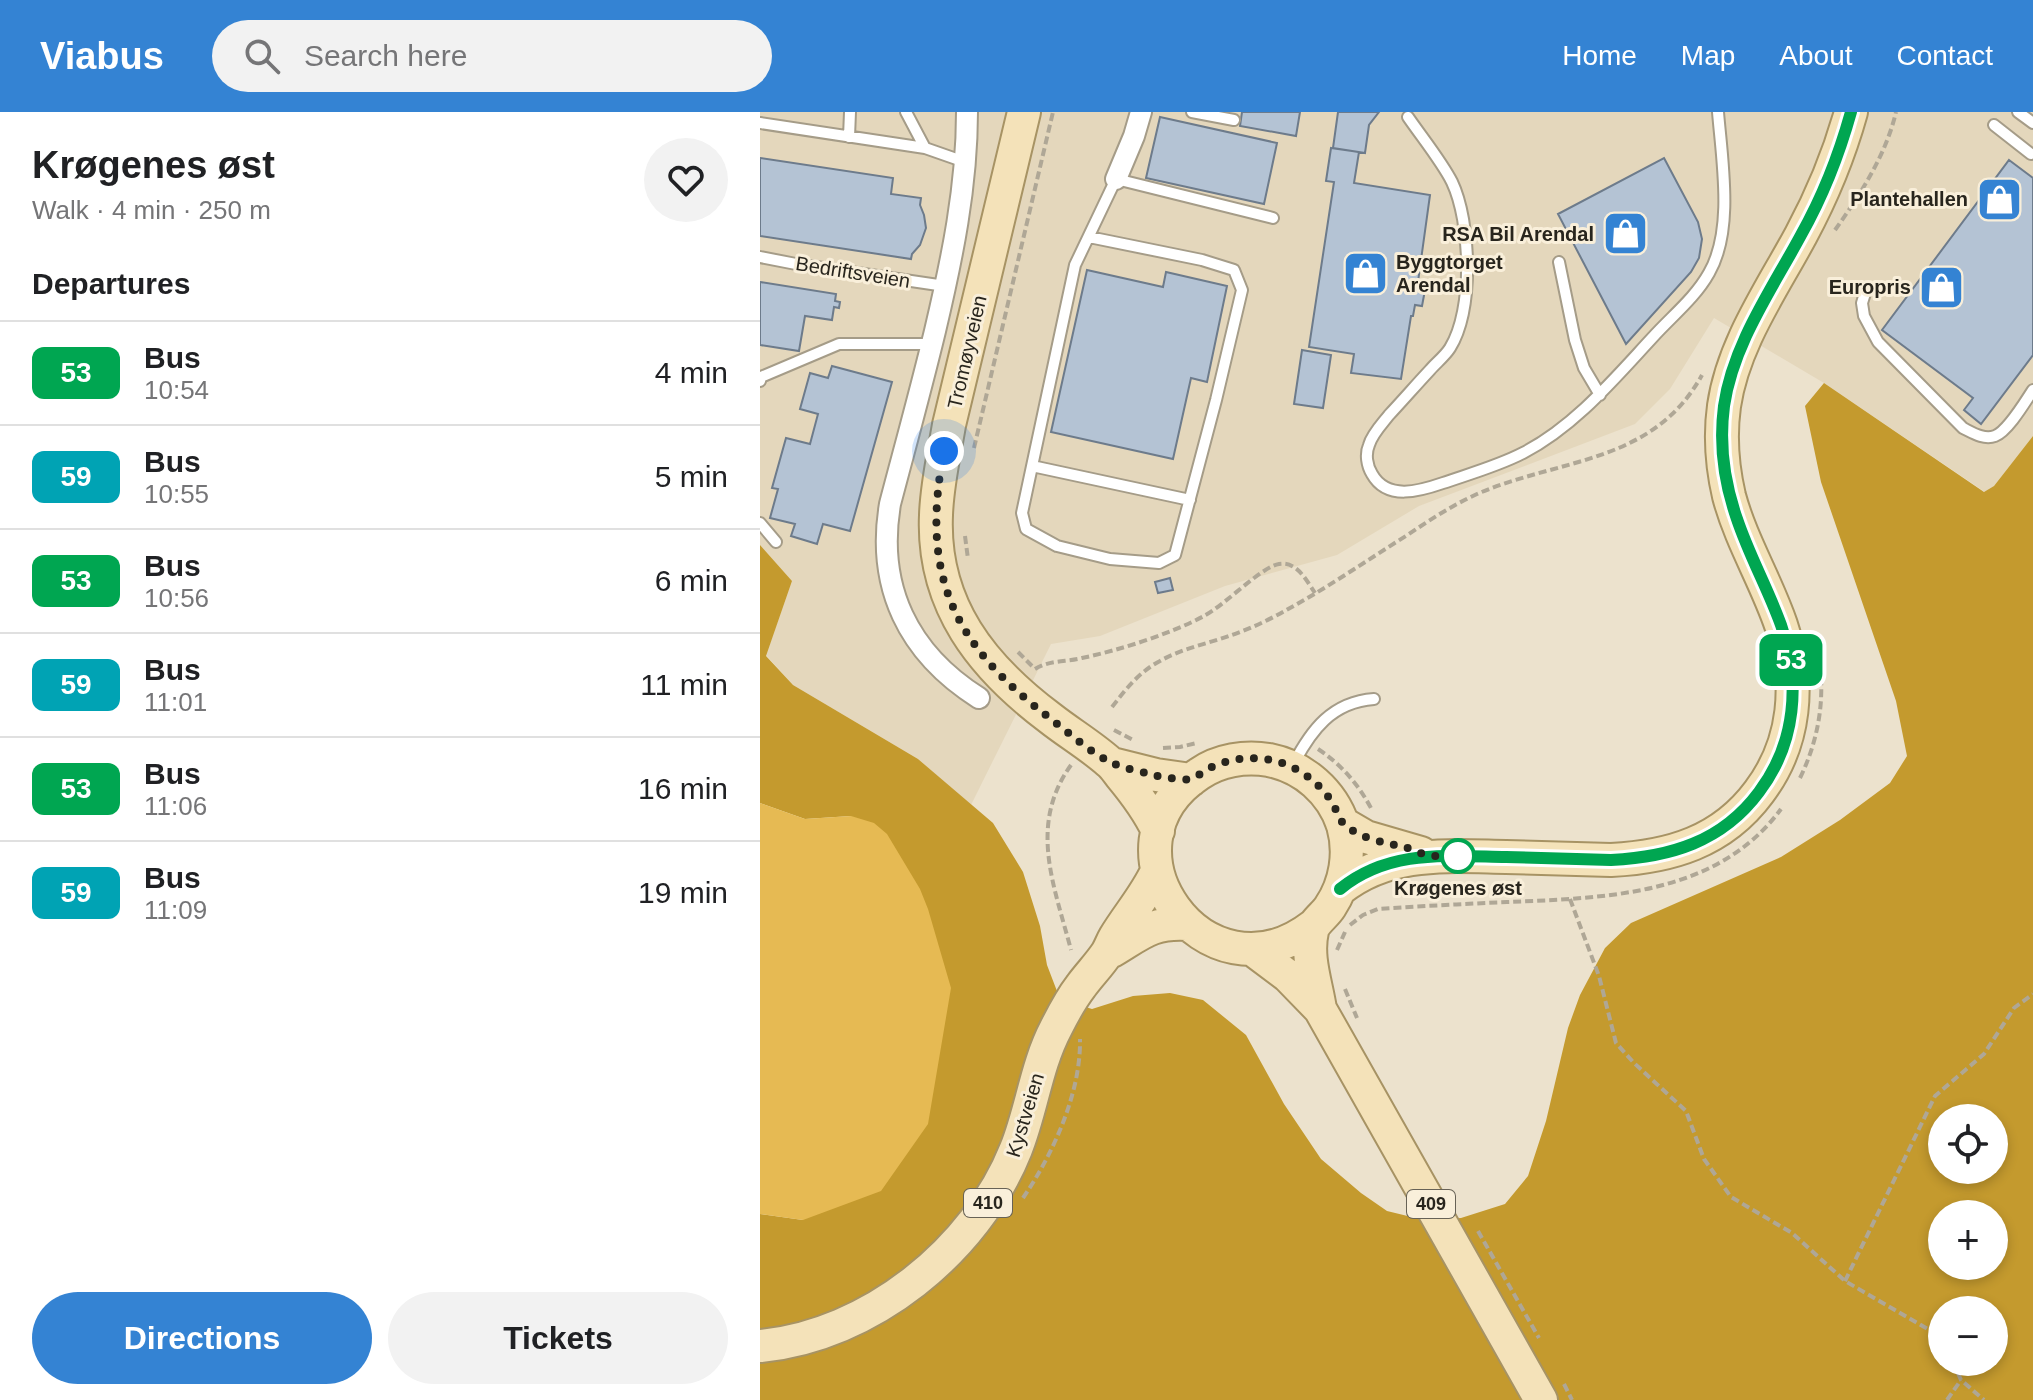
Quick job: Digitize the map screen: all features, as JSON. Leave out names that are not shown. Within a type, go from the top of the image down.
[{"type":"main road","name":"Tromøyveien","points":[[1024,112],[939,476],[936,516],[938,555],[948,597],[960,624],[991,666],[1040,711],[1112,764],[1146,807],[1158,831]]},
{"type":"main road","points":[[1340,889],[1363,872],[1427,855],[1611,860],[1663,855],[1703,840],[1724,826],[1741,813],[1769,777],[1788,734],[1793,674],[1780,623],[1745,541],[1729,494],[1722,445],[1724,409],[1732,373],[1743,344],[1824,189],[1851,112]]},
{"type":"main road","name":"409","points":[[1247,758],[1292,767],[1323,790],[1342,823],[1347,856],[1340,889],[1329,909],[1295,939],[1252,949],[1211,940],[1187,924],[1168,900],[1157,871],[1158,831],[1167,808],[1191,780],[1217,764],[1247,758]]},
{"type":"main road","name":"Tromøyveien","points":[[1112,764],[1191,780]]},
{"type":"main road","points":[[1342,823],[1366,837],[1427,855]]},
{"type":"main road","name":"Kystveien","points":[[760,1346],[814,1335],[856,1318],[919,1278],[960,1239],[996,1192],[1008,1169],[1018,1146],[1039,1068],[1053,1034],[1079,989],[1106,955],[1151,886],[1157,871]]},
{"type":"main road","name":"Kystveien","points":[[1106,955],[1156,926],[1187,924]]},
{"type":"main road","name":"409","points":[[1313,926],[1310,957],[1320,1009]]},
{"type":"main road","name":"409","points":[[1252,949],[1288,976],[1320,1009],[1550,1387]]},
{"type":"street","points":[[967,112],[958,228],[890,504],[887,564],[899,608],[922,648],[942,670],[979,698]]},
{"type":"street","points":[[1116,179],[1141,112]]},
{"type":"lane","points":[[849,137],[850,112]]},
{"type":"lane","points":[[906,112],[925,148]]},
{"type":"lane","points":[[1192,112],[1234,120]]},
{"type":"lane","points":[[1408,117],[1452,182],[1467,240],[1462,319],[1450,348],[1379,427],[1368,446],[1367,464],[1373,477],[1387,488],[1399,492],[1418,492],[1521,454],[1558,431],[1600,395],[1692,297],[1709,273],[1719,251],[1723,230],[1718,112]]},
{"type":"lane","points":[[2018,112],[2033,123]]},
{"type":"lane","points":[[760,123],[925,148],[965,162]]},
{"type":"lane","points":[[1994,125],[2031,154]]},
{"type":"lane","points":[[1089,237],[1202,260],[1234,270],[1242,290],[1175,555],[1159,563],[1110,559],[1057,546],[1026,529],[1022,513],[1075,265],[1116,179],[1273,218]]},
{"type":"lane","name":"Bedriftsveien","points":[[760,257],[945,286]]},
{"type":"lane","points":[[1559,262],[1575,340],[1584,368],[1600,395]]},
{"type":"lane","points":[[1866,290],[1862,303],[1864,316],[1878,342],[1963,428],[1976,435],[1997,436],[2033,390]]},
{"type":"lane","points":[[760,381],[761,377],[839,344],[931,344]]},
{"type":"lane","points":[[1032,466],[1190,500]]},
{"type":"lane","points":[[760,523],[776,542]]},
{"type":"lane","points":[[1292,767],[1305,742],[1325,718],[1354,702],[1374,699]]},
{"type":"path","points":[[1830,238],[1857,199],[1891,132],[1896,113],[1889,112]]},
{"type":"path","points":[[1035,669],[1052,662],[1084,658],[1173,630],[1206,615],[1277,564],[1286,563],[1295,567],[1315,593]]},
{"type":"path","points":[[1797,786],[1815,740],[1822,695],[1818,650],[1811,627]]},
{"type":"path","points":[[1071,950],[1046,841],[1051,803],[1072,763]]},
{"type":"path","points":[[1336,956],[1347,929],[1363,915],[1378,909],[1570,899],[1651,889],[1707,870],[1743,849],[1785,805]]},
{"type":"path","points":[[1570,899],[1599,976],[1616,1043],[1686,1111],[1704,1159],[1731,1197],[1792,1233],[1845,1281],[1928,1329]]},
{"type":"path","points":[[1341,978],[1360,1023]]},
{"type":"path","points":[[1845,1281],[1935,1096],[1984,1054],[2014,1008],[2033,994]]},
{"type":"path","points":[[1478,1231],[1545,1350]]},
{"type":"path","points":[[1959,1376],[1984,1400]]},
{"type":"path","points":[[1947,1400],[1961,1380]]},
{"type":"path","points":[[1550,1387],[1572,1400]]},
{"type":"shaded area","points":[[760,112],[2033,112],[2033,436],[1994,486],[1985,492],[1824,383],[1714,318],[1670,389],[1635,424],[1419,506],[1337,555],[1225,586],[1100,636],[1051,644],[971,805],[918,759],[793,685],[766,655],[792,581],[760,545]]},
{"type":"shaded area","points":[[1824,383],[1984,492],[1994,486],[2033,436],[2033,1400],[760,1400],[760,1214],[803,1220],[851,816],[805,819],[760,803],[760,545],[792,581],[766,656],[793,685],[918,759],[993,823],[1023,872],[1040,926],[1047,965],[1060,999],[1092,1009],[1133,996],[1170,993],[1203,1000],[1246,1035],[1284,1104],[1321,1159],[1361,1193],[1387,1211],[1424,1220],[1461,1218],[1505,1204],[1528,1176],[1546,1121],[1568,1028],[1580,995],[1605,948],[1631,923],[1781,857],[1840,820],[1890,783],[1907,756],[1896,701],[1821,482],[1805,406]]},
{"type":"shaded area","points":[[760,803],[805,819],[851,816],[874,823],[887,834],[920,889],[951,988],[928,1124],[881,1191],[803,1220],[760,1214]]},
{"type":"building","points":[[1242,112],[1300,112],[1296,136],[1240,126]]},
{"type":"building","points":[[1338,112],[1379,112],[1369,125],[1365,153],[1333,148]]},
{"type":"building","points":[[1160,117],[1277,143],[1264,204],[1146,178]]},
{"type":"building","points":[[1331,148],[1359,152],[1354,183],[1430,195],[1417,289],[1425,290],[1422,306],[1415,305],[1411,316],[1401,379],[1351,373],[1354,354],[1309,347],[1334,182],[1326,181]]},
{"type":"building","points":[[760,158],[893,178],[891,194],[921,198],[926,228],[920,245],[911,259],[760,236]]},
{"type":"building","points":[[1664,158],[1698,222],[1702,239],[1699,258],[1691,272],[1626,344],[1558,214]]},
{"type":"building","points":[[2009,160],[2033,178],[2033,355],[1981,424],[1964,410],[1973,398],[1882,330]]},
{"type":"building","points":[[1087,270],[1163,287],[1166,272],[1227,286],[1207,382],[1191,378],[1173,459],[1051,432]]},
{"type":"building","points":[[760,282],[836,294],[835,301],[840,302],[839,308],[834,307],[832,320],[805,316],[799,351],[760,345]]},
{"type":"building","points":[[1302,350],[1331,355],[1323,408],[1294,404]]},
{"type":"building","points":[[832,366],[892,382],[850,531],[823,524],[817,544],[791,536],[795,524],[770,518],[778,489],[772,488],[786,438],[810,444],[818,414],[800,409],[810,373],[828,378]]},
{"type":"building","points":[[1170,578],[1173,590],[1158,593],[1155,582]]},
{"type":"bus line","name":"53","points":[[1340,889],[1363,872],[1427,855],[1611,860],[1663,855],[1703,840],[1724,826],[1741,813],[1764,785],[1788,734],[1793,674],[1780,623],[1745,541],[1729,494],[1724,470],[1722,421],[1732,373],[1743,344],[1824,189],[1851,112]]},
{"type":"place","name":"Plantehallen","points":[[1999,199]]},
{"type":"place","name":"RSA Bil Arendal","points":[[1625,234]]},
{"type":"place","name":"Byggtorget Arendal","points":[[1365,274]]},
{"type":"place","name":"Europris","points":[[1942,287]]},
{"type":"place","name":"Krøgenes øst","points":[[1458,856]]},
{"type":"route","points":[[944,451],[939,476],[936,542],[948,597],[960,624],[991,666],[1040,711],[1112,764],[1156,775],[1191,780],[1217,764],[1232,760],[1247,758],[1278,762],[1314,781],[1331,800],[1342,823],[1366,837],[1427,855],[1458,856]]}]
